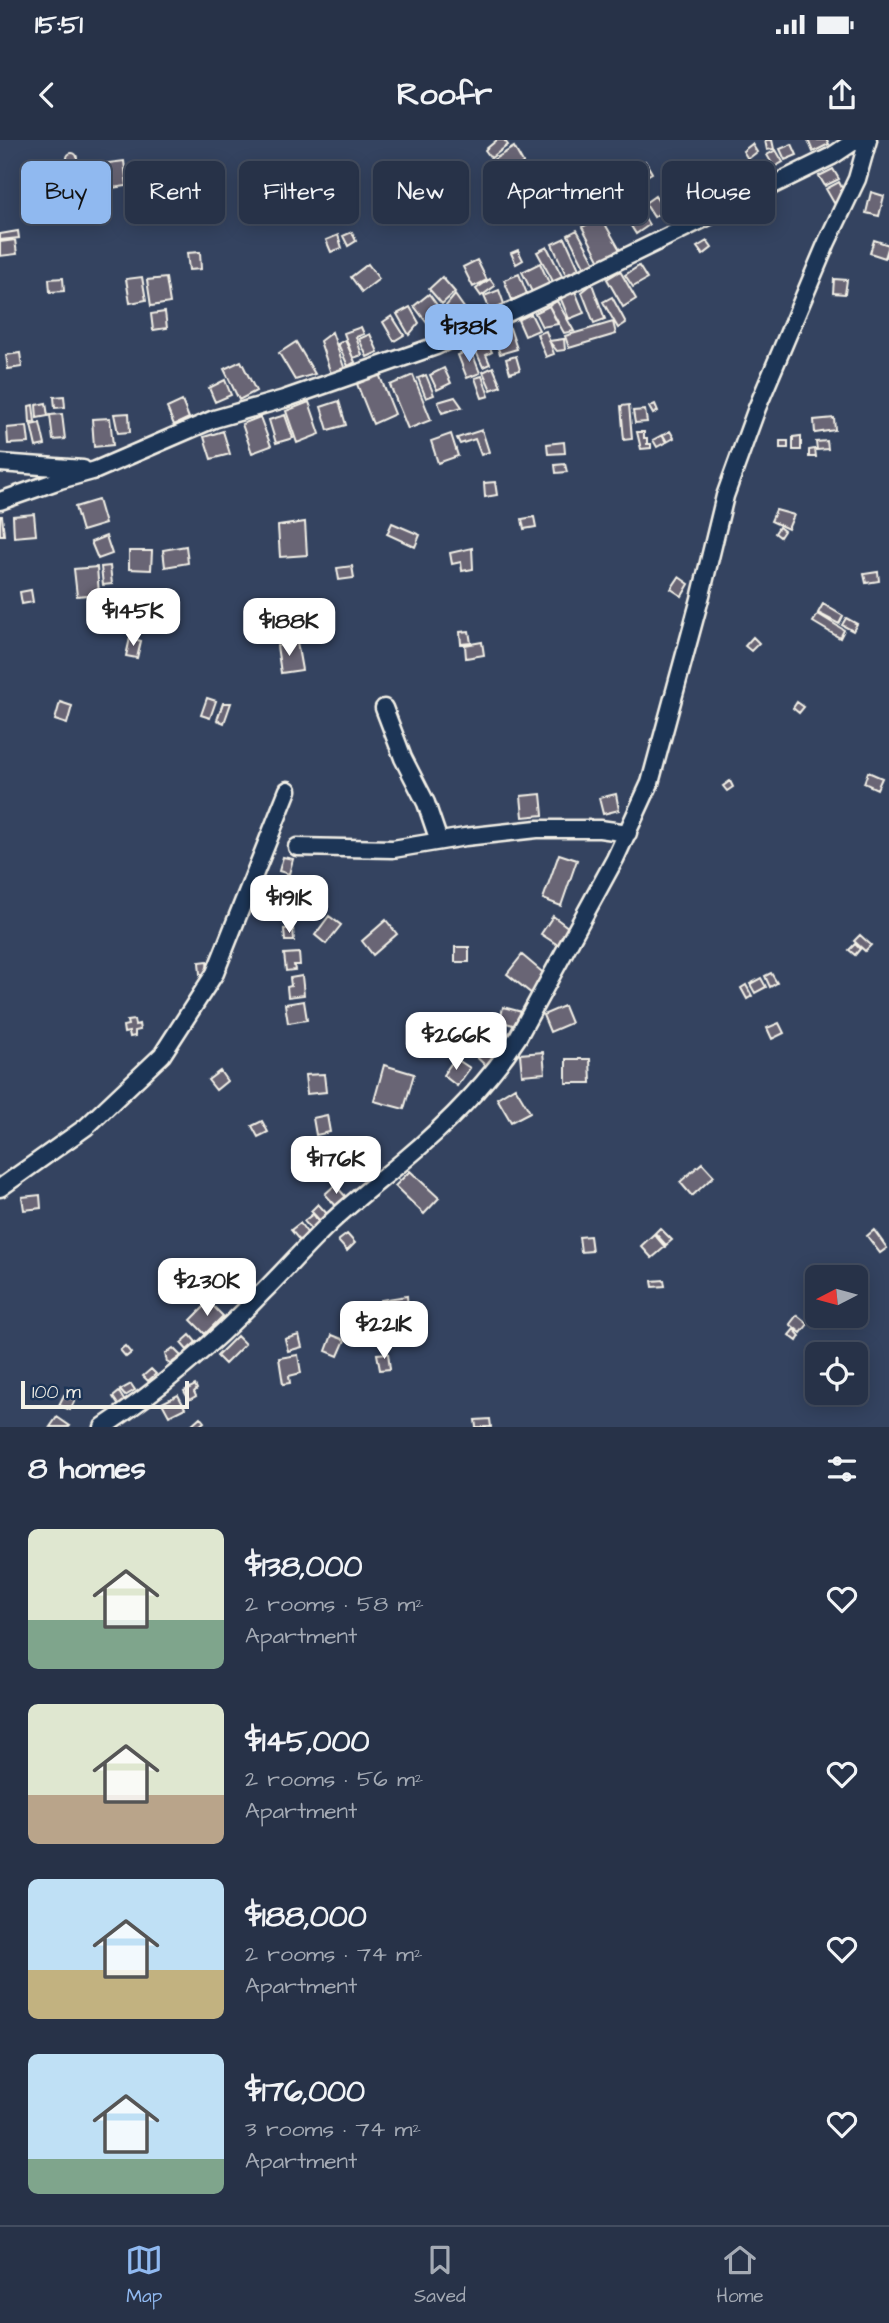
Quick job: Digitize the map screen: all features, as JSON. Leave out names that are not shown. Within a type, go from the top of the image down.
[{"type":"street","points":[[0,501],[96,470],[214,419],[284,399],[436,346],[587,276],[832,156],[856,140]]},
{"type":"street","points":[[103,1427],[201,1352],[330,1223],[405,1159],[478,1090],[518,1037],[628,833],[654,772],[725,496],[827,242],[858,179],[868,140]]},
{"type":"street","points":[[0,463],[96,470]]},
{"type":"street","points":[[384,708],[403,758],[426,803],[439,841]]},
{"type":"street","points":[[0,1188],[86,1127],[162,1055],[215,973],[288,790]]},
{"type":"street","points":[[297,847],[393,849],[537,829],[600,828],[628,833]]},
{"type":"building","points":[[497,140],[504,140],[508,145],[491,158],[485,150]]},
{"type":"building","points":[[765,140],[772,140],[774,149],[767,150]]},
{"type":"building","points":[[808,140],[827,140],[829,144],[813,152]]},
{"type":"building","points":[[752,144],[757,152],[748,159],[743,151]]},
{"type":"building","points":[[792,144],[797,155],[785,160],[780,149]]},
{"type":"building","points":[[514,147],[522,161],[494,161]]},
{"type":"building","points":[[776,150],[783,162],[775,166],[775,161],[770,161],[767,155]]},
{"type":"building","points":[[68,154],[76,154],[76,161],[68,161]]},
{"type":"building","points":[[124,161],[125,186],[111,188],[111,163]]},
{"type":"building","points":[[833,169],[839,179],[825,186],[819,176]]},
{"type":"building","points":[[839,182],[846,196],[834,203],[826,189]]},
{"type":"building","points":[[871,192],[884,196],[879,216],[866,213]]},
{"type":"building","points":[[655,196],[662,211],[654,217],[648,208],[648,201]]},
{"type":"building","points":[[648,223],[649,225],[636,234],[630,224]]},
{"type":"building","points":[[588,224],[605,224],[620,250],[600,261],[582,227]]},
{"type":"building","points":[[577,230],[595,263],[585,268],[568,235]]},
{"type":"building","points":[[18,231],[19,238],[0,240],[0,234]]},
{"type":"building","points":[[352,232],[356,241],[348,246],[343,236]]},
{"type":"building","points":[[338,235],[342,248],[331,252],[326,240]]},
{"type":"building","points":[[565,238],[579,269],[566,275],[552,244]]},
{"type":"building","points":[[15,240],[17,254],[0,256],[0,242]]},
{"type":"building","points":[[874,240],[889,245],[885,258],[870,253]]},
{"type":"building","points":[[707,241],[712,248],[703,255],[697,247]]},
{"type":"building","points":[[547,247],[564,280],[555,285],[537,252]]},
{"type":"building","points":[[518,250],[523,260],[516,264],[511,253]]},
{"type":"building","points":[[200,252],[201,269],[189,270],[187,253]]},
{"type":"building","points":[[477,260],[487,280],[473,287],[463,267]]},
{"type":"building","points":[[540,263],[550,285],[533,294],[522,272]]},
{"type":"building","points":[[368,264],[379,279],[362,292],[351,277]]},
{"type":"building","points":[[639,266],[647,279],[633,287],[625,275]]},
{"type":"building","points":[[620,271],[636,299],[623,307],[607,279]]},
{"type":"building","points":[[519,274],[527,294],[512,300],[504,280]]},
{"type":"building","points":[[142,277],[146,300],[130,303],[126,279]]},
{"type":"building","points":[[442,277],[455,292],[442,304],[429,289]]},
{"type":"building","points":[[63,278],[64,291],[50,292],[49,279]]},
{"type":"building","points":[[166,278],[170,303],[151,306],[147,280]]},
{"type":"building","points":[[490,279],[495,286],[481,296],[476,289]]},
{"type":"building","points":[[834,279],[847,280],[845,294],[833,293]]},
{"type":"building","points":[[592,284],[605,319],[594,323],[582,292]]},
{"type":"building","points":[[499,290],[504,304],[490,310],[484,296]]},
{"type":"building","points":[[575,291],[584,313],[569,319],[560,297]]},
{"type":"building","points":[[429,294],[445,316],[430,327],[414,306]]},
{"type":"building","points":[[455,295],[467,312],[454,321],[445,307]]},
{"type":"building","points":[[612,297],[626,323],[618,328],[603,302]]},
{"type":"building","points":[[557,301],[574,331],[564,333],[549,306]]},
{"type":"building","points":[[549,306],[558,324],[542,327],[535,313]]},
{"type":"building","points":[[410,307],[419,323],[409,335],[397,314]]},
{"type":"building","points":[[165,312],[167,328],[153,330],[151,314]]},
{"type":"building","points":[[531,314],[539,330],[525,336],[518,320]]},
{"type":"building","points":[[392,316],[404,335],[394,341],[383,322]]},
{"type":"building","points":[[613,322],[616,334],[569,348],[565,336]]},
{"type":"building","points":[[361,327],[364,334],[356,337],[362,355],[353,358],[344,333]]},
{"type":"building","points":[[510,328],[517,349],[500,354],[493,333]]},
{"type":"building","points":[[546,331],[554,354],[546,357],[537,334]]},
{"type":"building","points":[[332,332],[345,370],[331,374],[320,341]]},
{"type":"building","points":[[370,334],[378,352],[367,357],[359,339]]},
{"type":"building","points":[[485,339],[492,352],[486,355],[490,364],[483,367],[473,345]]},
{"type":"building","points":[[564,339],[565,350],[557,351],[549,341]]},
{"type":"building","points":[[345,340],[355,362],[348,366],[338,344]]},
{"type":"building","points":[[296,342],[315,374],[295,380],[279,353]]},
{"type":"building","points":[[471,350],[480,373],[467,378],[458,355]]},
{"type":"building","points":[[20,353],[22,367],[8,369],[6,355]]},
{"type":"building","points":[[516,356],[520,370],[510,373],[506,359]]},
{"type":"building","points":[[241,361],[256,391],[239,400],[224,369]]},
{"type":"building","points":[[493,367],[501,386],[491,390],[483,372]]},
{"type":"building","points":[[444,368],[451,383],[437,390],[430,375]]},
{"type":"building","points":[[379,374],[395,414],[373,424],[357,384]]},
{"type":"building","points":[[413,375],[431,420],[408,429],[390,385]]},
{"type":"building","points":[[426,375],[434,395],[426,398],[418,378]]},
{"type":"building","points":[[482,376],[489,396],[482,398],[475,378]]},
{"type":"building","points":[[225,380],[231,395],[215,402],[209,388]]},
{"type":"building","points":[[64,396],[65,407],[55,408],[54,397]]},
{"type":"building","points":[[455,397],[462,407],[442,413],[438,402]]},
{"type":"building","points":[[182,401],[189,418],[174,425],[167,408]]},
{"type":"building","points":[[339,401],[346,425],[328,430],[321,407]]},
{"type":"building","points":[[309,402],[320,434],[297,443],[286,411]]},
{"type":"building","points":[[46,403],[48,416],[37,418],[36,405]]},
{"type":"building","points":[[655,404],[658,411],[653,414],[649,407]]},
{"type":"building","points":[[33,405],[35,422],[30,423],[29,406]]},
{"type":"building","points":[[629,405],[632,439],[624,440],[621,406]]},
{"type":"building","points":[[645,410],[647,422],[635,423],[633,411]]},
{"type":"building","points":[[129,413],[130,432],[118,433],[114,414]]},
{"type":"building","points":[[62,414],[65,439],[53,440],[50,415]]},
{"type":"building","points":[[285,415],[293,438],[276,443],[269,420]]},
{"type":"building","points":[[260,417],[271,446],[252,453],[242,424]]},
{"type":"building","points":[[110,418],[113,445],[94,447],[92,419]]},
{"type":"building","points":[[834,418],[835,430],[815,433],[814,420]]},
{"type":"building","points":[[40,423],[45,445],[36,447],[31,425]]},
{"type":"building","points":[[27,426],[29,443],[8,444],[7,428]]},
{"type":"building","points":[[482,430],[489,452],[481,455],[475,439],[460,444],[457,438]]},
{"type":"building","points":[[223,431],[230,454],[211,459],[204,437]]},
{"type":"building","points":[[670,431],[674,438],[667,442],[663,435]]},
{"type":"building","points":[[637,432],[644,432],[644,438],[647,438],[647,444],[651,444],[651,448],[641,449]]},
{"type":"building","points":[[451,434],[458,456],[438,463],[431,441]]},
{"type":"building","points":[[662,435],[666,442],[657,447],[653,440]]},
{"type":"building","points":[[801,436],[801,450],[793,450],[793,437]]},
{"type":"building","points":[[780,441],[788,441],[788,448],[780,448]]},
{"type":"building","points":[[827,441],[828,449],[817,450],[816,442]]},
{"type":"building","points":[[564,442],[565,453],[548,454],[547,444]]},
{"type":"building","points":[[815,449],[816,457],[809,457],[809,450]]},
{"type":"building","points":[[565,464],[567,472],[556,473],[555,465]]},
{"type":"building","points":[[495,482],[497,495],[485,497],[484,483]]},
{"type":"building","points":[[98,500],[105,524],[82,531],[75,507]]},
{"type":"building","points":[[776,510],[794,515],[788,529],[771,521]]},
{"type":"building","points":[[34,514],[36,535],[14,537],[13,516]]},
{"type":"building","points":[[2,516],[4,535],[0,535]]},
{"type":"building","points":[[534,517],[536,527],[524,529],[522,519]]},
{"type":"building","points":[[305,522],[307,555],[280,557],[278,526]]},
{"type":"building","points":[[392,523],[420,535],[415,547],[387,534]]},
{"type":"building","points":[[779,527],[784,531],[780,537],[775,533]]},
{"type":"building","points":[[106,536],[112,554],[98,559],[91,542]]},
{"type":"building","points":[[186,546],[188,563],[165,567],[163,550]]},
{"type":"building","points":[[472,548],[473,569],[462,571],[461,562],[452,564],[450,553]]},
{"type":"building","points":[[129,551],[152,551],[151,570],[129,569]]},
{"type":"building","points":[[110,566],[112,584],[103,585],[101,567]]},
{"type":"building","points":[[352,566],[354,578],[339,580],[337,568]]},
{"type":"building","points":[[97,567],[99,594],[77,596],[74,569]]},
{"type":"building","points":[[878,572],[879,581],[866,583],[864,574]]},
{"type":"building","points":[[679,577],[689,584],[682,596],[671,589]]},
{"type":"building","points":[[31,590],[33,602],[22,604],[20,592]]},
{"type":"building","points":[[823,604],[843,616],[839,624],[818,613]]},
{"type":"building","points":[[818,614],[844,630],[840,638],[813,622]]},
{"type":"building","points":[[846,618],[857,624],[853,631],[842,625]]},
{"type":"building","points":[[469,631],[471,643],[461,644],[460,632]]},
{"type":"building","points":[[753,637],[759,643],[751,651],[745,646]]},
{"type":"building","points":[[130,638],[141,641],[137,658],[126,656]]},
{"type":"building","points":[[297,642],[302,670],[281,673],[277,646]]},
{"type":"building","points":[[482,642],[484,655],[466,658],[465,645]]},
{"type":"building","points":[[207,698],[216,701],[210,718],[201,715]]},
{"type":"building","points":[[60,702],[72,706],[67,724],[55,720]]},
{"type":"building","points":[[797,702],[804,707],[799,713],[793,708]]},
{"type":"building","points":[[223,703],[231,703],[224,723],[217,720]]},
{"type":"building","points":[[868,772],[882,778],[877,789],[864,783]]},
{"type":"building","points":[[730,781],[733,787],[727,791],[723,786]]},
{"type":"building","points":[[541,794],[543,815],[523,817],[521,796]]},
{"type":"building","points":[[616,794],[619,810],[603,814],[599,798]]},
{"type":"building","points":[[559,854],[577,860],[561,906],[543,899]]},
{"type":"building","points":[[283,857],[293,859],[289,874],[279,871]]},
{"type":"building","points":[[290,903],[291,912],[281,914],[280,904]]},
{"type":"building","points":[[329,916],[341,925],[326,944],[315,935]]},
{"type":"building","points":[[553,916],[569,928],[558,945],[541,934]]},
{"type":"building","points":[[386,920],[397,934],[373,955],[362,941]]},
{"type":"building","points":[[293,928],[294,941],[285,941],[284,929]]},
{"type":"building","points":[[860,935],[871,945],[865,951],[854,941]]},
{"type":"building","points":[[855,944],[860,949],[855,955],[849,950]]},
{"type":"building","points":[[455,947],[469,947],[469,962],[455,962]]},
{"type":"building","points":[[299,953],[300,965],[294,965],[295,970],[286,971],[284,954]]},
{"type":"building","points":[[522,955],[547,976],[532,994],[507,974]]},
{"type":"building","points":[[207,961],[208,974],[200,974],[199,962]]},
{"type":"building","points":[[771,973],[777,983],[770,987],[765,976]]},
{"type":"building","points":[[302,976],[304,995],[288,997],[290,978]]},
{"type":"building","points":[[761,978],[766,987],[755,993],[750,984]]},
{"type":"building","points":[[746,985],[752,996],[747,999],[741,988]]},
{"type":"building","points":[[304,1001],[307,1020],[288,1023],[285,1004]]},
{"type":"building","points":[[564,1006],[571,1023],[550,1032],[543,1015]]},
{"type":"building","points":[[503,1007],[522,1012],[519,1027],[500,1021]]},
{"type":"building","points":[[134,1020],[135,1025],[139,1024],[140,1030],[130,1037],[129,1032],[124,1033],[123,1026],[128,1025],[127,1021]]},
{"type":"building","points":[[779,1023],[784,1033],[772,1039],[767,1028]]},
{"type":"building","points":[[470,1036],[495,1059],[487,1067],[463,1044]]},
{"type":"building","points":[[491,1036],[504,1047],[496,1056],[483,1045]]},
{"type":"building","points":[[543,1052],[545,1073],[522,1075],[520,1054]]},
{"type":"building","points":[[455,1058],[470,1068],[457,1086],[443,1075]]},
{"type":"building","points":[[566,1059],[590,1059],[591,1083],[566,1083]]},
{"type":"building","points":[[384,1065],[414,1074],[404,1109],[374,1101]]},
{"type":"building","points":[[220,1071],[227,1081],[216,1090],[208,1080]]},
{"type":"building","points":[[324,1074],[326,1092],[307,1094],[305,1075]]},
{"type":"building","points":[[515,1087],[530,1112],[511,1122],[497,1098]]},
{"type":"building","points":[[327,1115],[330,1132],[316,1135],[313,1118]]},
{"type":"building","points":[[262,1121],[268,1132],[258,1137],[252,1126]]},
{"type":"building","points":[[702,1163],[714,1176],[692,1196],[680,1182]]},
{"type":"building","points":[[410,1171],[439,1198],[424,1214],[395,1186]]},
{"type":"building","points":[[335,1185],[347,1198],[337,1207],[325,1194]]},
{"type":"building","points":[[40,1195],[41,1208],[24,1210],[22,1197]]},
{"type":"building","points":[[318,1204],[330,1217],[323,1224],[311,1211]]},
{"type":"building","points":[[313,1214],[322,1226],[314,1233],[304,1221]]},
{"type":"building","points":[[300,1223],[308,1234],[300,1241],[291,1230]]},
{"type":"building","points":[[660,1228],[672,1240],[666,1245],[655,1233]]},
{"type":"building","points":[[874,1230],[887,1248],[880,1253],[867,1236]]},
{"type":"building","points":[[347,1234],[355,1243],[347,1251],[338,1241]]},
{"type":"building","points":[[654,1234],[665,1247],[652,1258],[641,1246]]},
{"type":"building","points":[[590,1236],[592,1251],[581,1252],[579,1237]]},
{"type":"building","points":[[664,1280],[665,1286],[653,1287],[652,1281]]},
{"type":"building","points":[[407,1296],[408,1309],[382,1313],[381,1300]]},
{"type":"building","points":[[209,1302],[223,1316],[205,1334],[191,1320]]},
{"type":"building","points":[[797,1315],[805,1322],[805,1328],[801,1333],[790,1324]]},
{"type":"building","points":[[794,1329],[800,1336],[797,1341],[789,1335]]},
{"type":"building","points":[[190,1335],[196,1342],[187,1350],[181,1343]]},
{"type":"building","points":[[299,1335],[302,1347],[288,1351],[285,1339]]},
{"type":"building","points":[[332,1335],[345,1340],[338,1356],[326,1351]]},
{"type":"building","points":[[237,1336],[245,1344],[225,1364],[217,1356]]},
{"type":"building","points":[[125,1346],[131,1353],[126,1357],[120,1350]]},
{"type":"building","points":[[173,1348],[181,1356],[170,1364],[165,1354]]},
{"type":"building","points":[[388,1353],[390,1369],[380,1370],[377,1354]]},
{"type":"building","points":[[298,1355],[301,1373],[289,1376],[290,1383],[283,1384],[279,1358]]},
{"type":"building","points":[[151,1369],[156,1374],[148,1381],[143,1376]]},
{"type":"building","points":[[131,1384],[135,1390],[125,1396],[120,1390]]},
{"type":"building","points":[[195,1385],[196,1396],[189,1400],[184,1391]]},
{"type":"building","points":[[119,1392],[125,1402],[119,1406],[113,1397]]},
{"type":"building","points":[[64,1395],[75,1400],[70,1410],[59,1405]]},
{"type":"building","points":[[178,1395],[185,1408],[169,1416],[162,1403]]},
{"type":"building","points":[[57,1417],[70,1426],[50,1427]]},
{"type":"building","points":[[200,1417],[204,1422],[198,1427],[192,1427],[191,1425]]},
{"type":"building","points":[[490,1419],[491,1427],[476,1427],[475,1420]]}]
